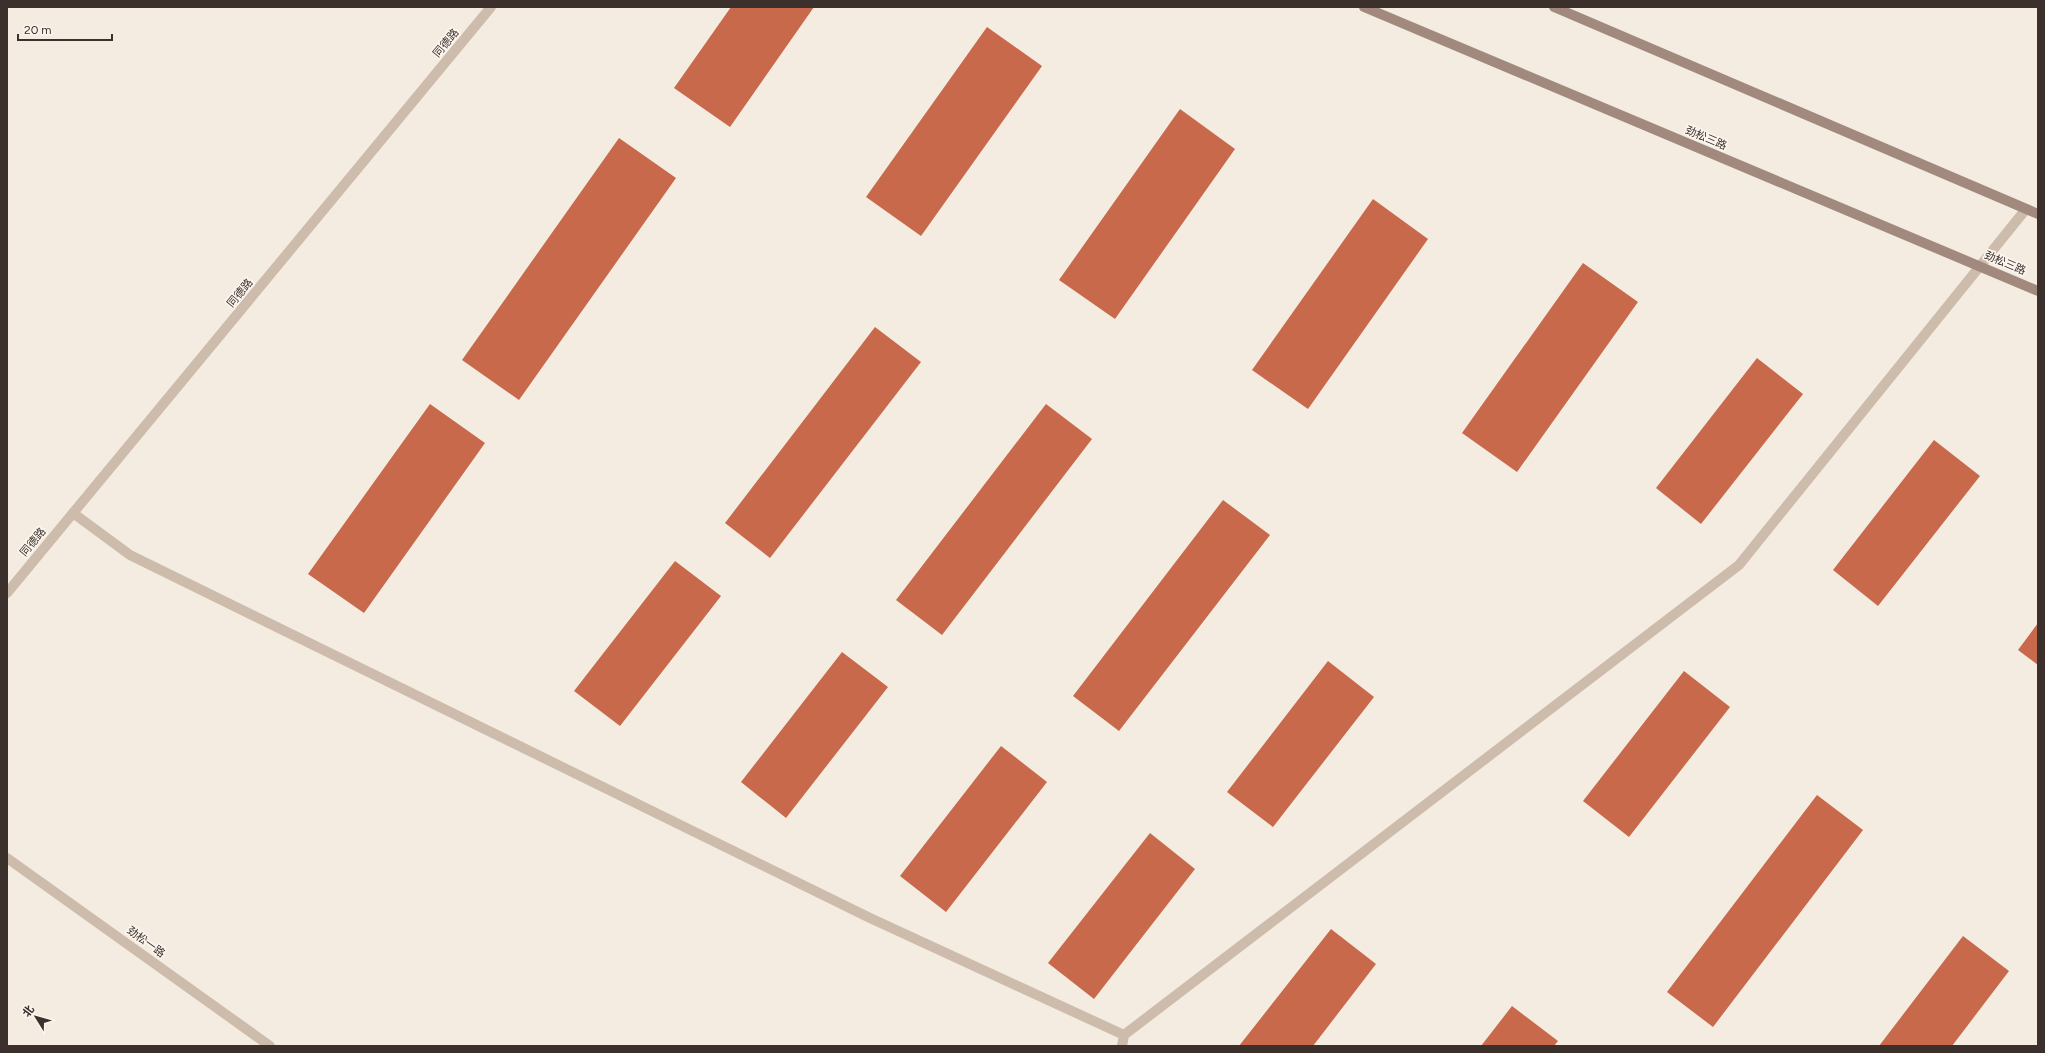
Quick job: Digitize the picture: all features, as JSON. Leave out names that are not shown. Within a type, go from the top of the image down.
[{"type":"main road","name":"劲松三路","points":[[1364,7],[2038,291]]},
{"type":"main road","points":[[1554,7],[2038,214]]},
{"type":"street","name":"同德路","points":[[7,593],[491,7]]},
{"type":"street","points":[[1122,1046],[1124,1035],[1739,565],[2026,209]]},
{"type":"street","points":[[74,513],[130,555],[870,918],[1124,1035]]},
{"type":"street","name":"劲松一路","points":[[7,858],[270,1046]]},
{"type":"building","points":[[731,7],[814,7],[730,127],[674,88]]},
{"type":"building","points":[[987,27],[1042,66],[921,236],[866,197]]},
{"type":"building","points":[[1180,109],[1235,149],[1115,319],[1059,280]]},
{"type":"building","points":[[619,138],[676,178],[519,400],[462,360]]},
{"type":"building","points":[[1373,199],[1428,239],[1308,409],[1252,370]]},
{"type":"building","points":[[1583,263],[1638,302],[1517,472],[1462,433]]},
{"type":"building","points":[[875,327],[921,362],[770,558],[725,523]]},
{"type":"building","points":[[1757,358],[1803,394],[1701,524],[1656,488]]},
{"type":"building","points":[[430,404],[485,443],[364,613],[308,574]]},
{"type":"building","points":[[1046,404],[1092,439],[942,635],[896,600]]},
{"type":"building","points":[[1934,440],[1980,476],[1878,606],[1833,570]]},
{"type":"building","points":[[1223,500],[1270,535],[1119,731],[1073,696]]},
{"type":"building","points":[[675,561],[721,596],[620,726],[574,691]]},
{"type":"building","points":[[2038,623],[2038,665],[2018,650]]},
{"type":"building","points":[[842,652],[888,687],[786,818],[741,782]]},
{"type":"building","points":[[1328,661],[1374,697],[1273,827],[1227,792]]},
{"type":"building","points":[[1684,671],[1730,707],[1629,837],[1583,801]]},
{"type":"building","points":[[1001,746],[1047,782],[946,912],[900,876]]},
{"type":"building","points":[[1817,795],[1863,830],[1713,1027],[1667,992]]},
{"type":"building","points":[[1150,833],[1195,869],[1094,999],[1048,963]]},
{"type":"building","points":[[1331,929],[1376,964],[1313,1046],[1239,1046]]},
{"type":"building","points":[[1963,936],[2009,971],[1952,1046],[1879,1046]]},
{"type":"building","points":[[1512,1006],[1558,1041],[1554,1046],[1481,1046]]}]
